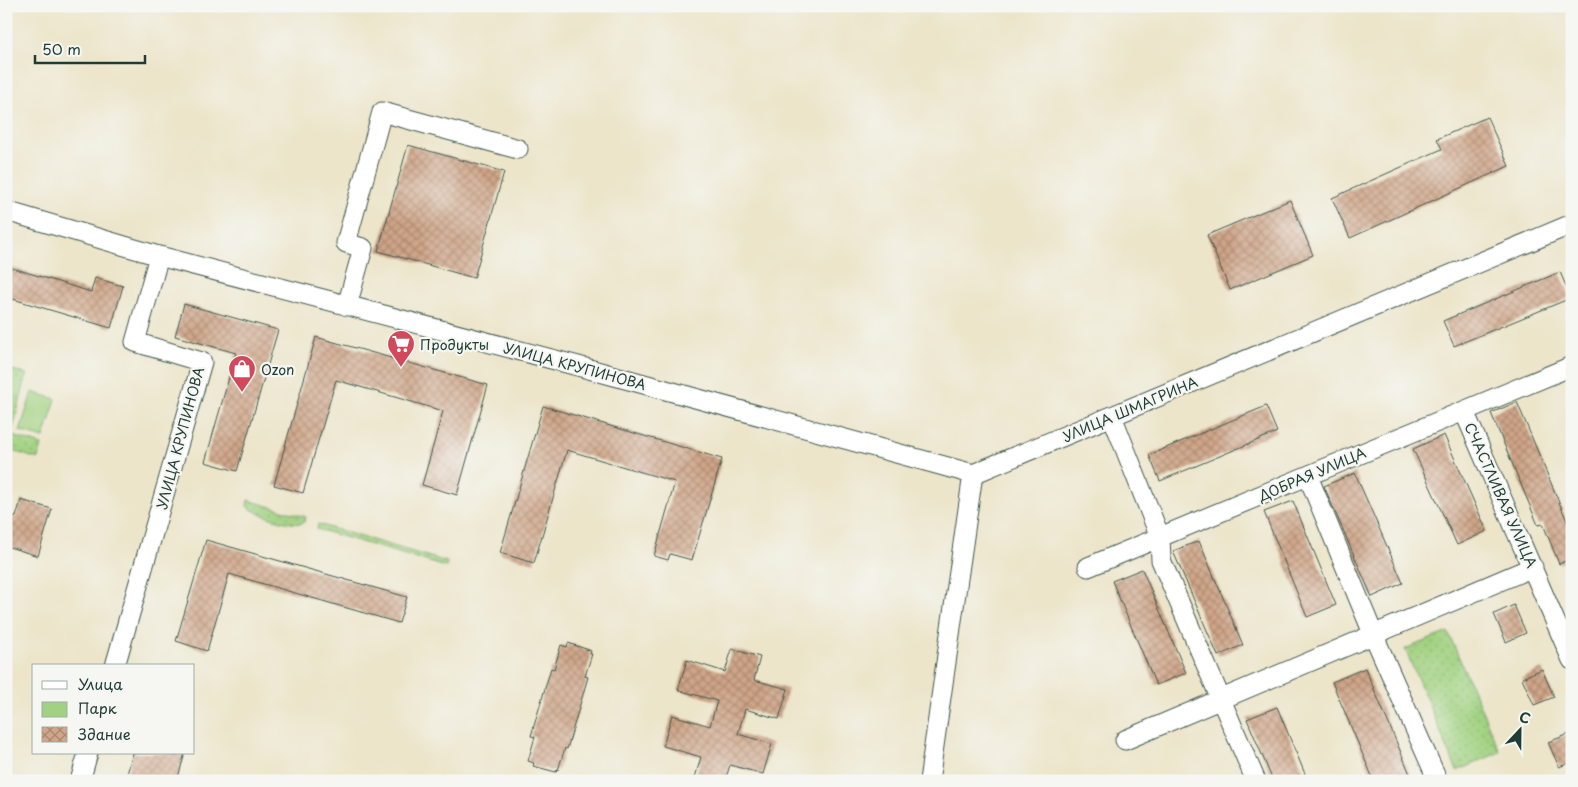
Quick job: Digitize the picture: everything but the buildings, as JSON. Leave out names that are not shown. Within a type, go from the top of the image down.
[{"type":"street","points":[[347,306],[363,248],[346,243],[382,112],[518,148]]},
{"type":"street","name":"УЛИЦА КРУПИНОВА","points":[[6,211],[159,256],[578,366],[973,474]]},
{"type":"street","name":"УЛИЦА ШМАГРИНА","points":[[973,474],[1572,224]]},
{"type":"street","name":"УЛИЦА КРУПИНОВА","points":[[116,664],[202,362],[136,342],[159,256]]},
{"type":"street","name":"СЧАСТЛИВАЯ УЛИЦА","points":[[1572,366],[1464,411],[1572,660]]},
{"type":"street","name":"ДОБРАЯ УЛИЦА","points":[[1088,566],[1464,411]]},
{"type":"street","points":[[1112,416],[1160,537],[1161,560],[1256,781]]},
{"type":"street","points":[[929,781],[973,474]]},
{"type":"street","points":[[1308,476],[1374,636],[1438,781]]},
{"type":"street","points":[[1124,740],[1374,636],[1533,567]]},
{"type":"street","points":[[80,781],[88,754]]},
{"type":"green space","points":[[6,368],[27,374],[13,428],[6,426]]},
{"type":"green space","points":[[32,392],[56,399],[44,438],[20,431]]},
{"type":"green space","points":[[6,434],[42,445],[38,459],[6,449]]},
{"type":"green space","points":[[248,500],[306,517],[304,522],[284,522],[251,509],[247,506]]},
{"type":"green space","points":[[318,524],[447,562],[446,567],[317,529]]},
{"type":"green space","points":[[1448,632],[1500,752],[1457,771],[1405,649]]},
{"type":"place","name":"Продукты","points":[[401,368]]},
{"type":"place","name":"Ozon","points":[[242,393]]}]
